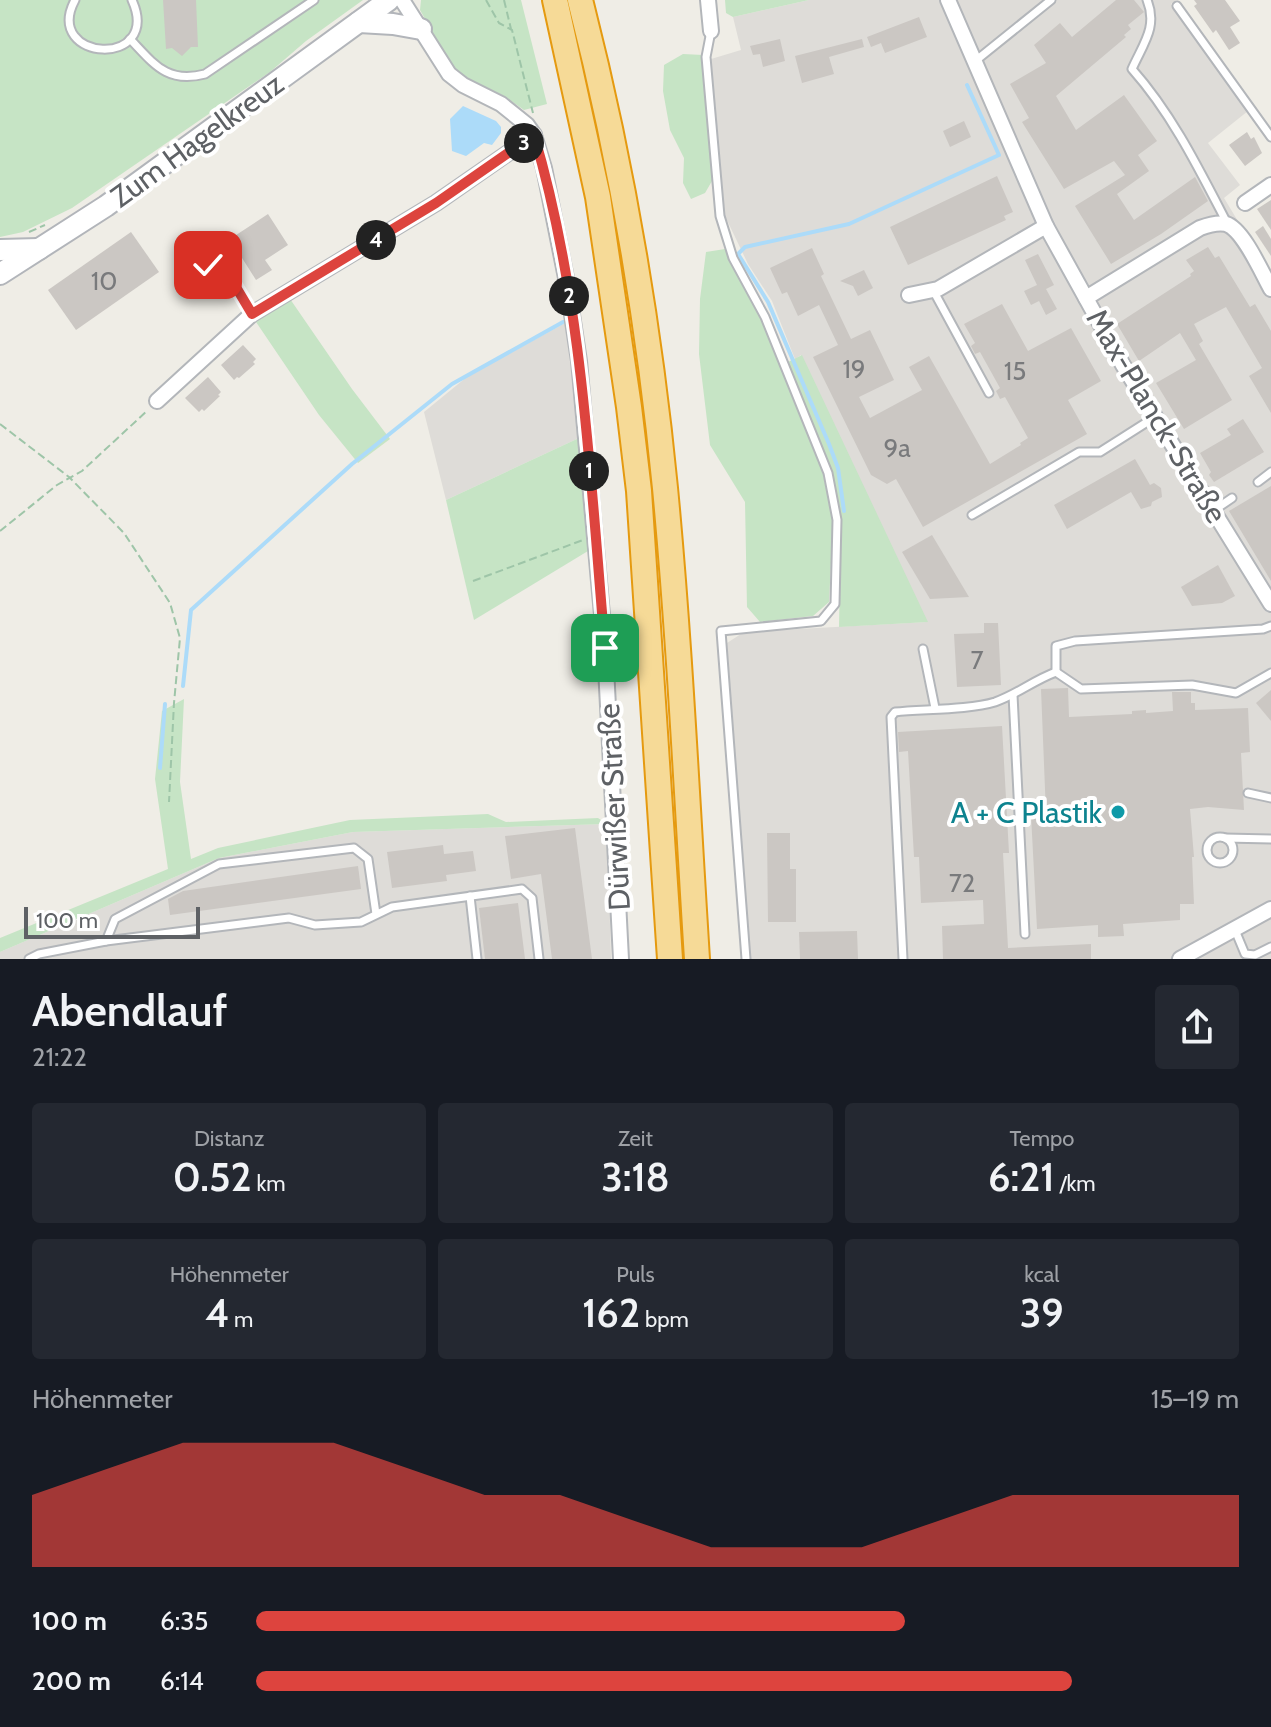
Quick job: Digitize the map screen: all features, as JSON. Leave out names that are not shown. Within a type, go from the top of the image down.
[{"type":"highway","points":[[555,0],[601,212],[633,435],[670,959]]},
{"type":"highway","points":[[580,0],[625,210],[665,489],[697,959]]},
{"type":"street","name":"Zum Hagelkreuz","points":[[0,274],[106,206],[389,0]]},
{"type":"street","points":[[157,401],[252,314],[436,203],[531,130],[501,104],[463,85],[449,74],[402,0]]},
{"type":"street","points":[[708,0],[711,31]]},
{"type":"street","name":"Max-Planck-Straße","points":[[948,0],[1046,226],[1123,365],[1271,604]]},
{"type":"street","points":[[359,22],[421,29]]},
{"type":"street","name":"Dürwißer Straße","points":[[531,130],[553,207],[579,361],[605,648],[621,959]]},
{"type":"street","points":[[1245,203],[1271,185]]},
{"type":"street","points":[[1086,298],[1200,228],[1215,223],[1238,231],[1271,289]]},
{"type":"street","points":[[909,295],[933,290],[1046,226]]},
{"type":"street","points":[[0,250],[39,249]]},
{"type":"street","points":[[1180,959],[1271,909]]},
{"type":"lane","points":[[75,0],[70,17],[76,37],[85,46],[103,51],[114,49],[130,39],[137,20],[132,0]]},
{"type":"lane","points":[[130,39],[159,69],[172,76],[189,78],[205,74],[314,0]]},
{"type":"lane","points":[[974,62],[1051,0]]},
{"type":"lane","points":[[1147,0],[1153,14],[1151,31],[1132,69],[1151,90],[1194,159],[1228,225]]},
{"type":"lane","points":[[1177,6],[1271,137]]},
{"type":"lane","points":[[711,31],[706,57],[720,216],[733,258],[765,317],[800,398],[828,473],[837,520],[835,604],[821,621],[721,631],[746,959]]},
{"type":"lane","points":[[208,265],[230,277],[252,314]]},
{"type":"lane","points":[[933,290],[989,393]]},
{"type":"lane","points":[[972,515],[1079,452],[1100,452],[1155,417]]},
{"type":"lane","points":[[1258,482],[1271,472]]},
{"type":"lane","points":[[1213,511],[1232,498]]},
{"type":"lane","points":[[1056,672],[1056,646],[1075,641],[1271,626]]},
{"type":"lane","points":[[923,649],[935,708]]},
{"type":"lane","points":[[1056,672],[1081,689],[1192,685],[1236,693],[1271,673]]},
{"type":"lane","points":[[903,959],[891,717],[895,712],[990,703],[1013,695],[1033,680],[1056,672]]},
{"type":"lane","points":[[1013,695],[1025,934]]},
{"type":"lane","points":[[1248,793],[1271,798]]},
{"type":"lane","points":[[1225,838],[1271,839]]},
{"type":"lane","points":[[106,941],[115,919],[219,864],[354,848],[368,859],[376,914]]},
{"type":"lane","points":[[29,959],[39,954],[106,941],[289,918],[315,925],[361,922],[392,907],[522,889],[532,898],[539,959]]},
{"type":"lane","points":[[467,959],[477,958],[470,896]]},
{"type":"lane","points":[[1235,930],[1245,954],[1255,955],[1271,947]]},
{"type":"path","points":[[486,0],[499,23],[512,30]]},
{"type":"path","points":[[504,0],[534,112],[531,130]]},
{"type":"path","points":[[0,531],[69,477],[82,471],[157,401]]},
{"type":"path","points":[[0,424],[69,477],[124,533],[170,603],[180,638],[169,802]]},
{"type":"path","points":[[473,581],[595,535]]},
{"type":"shaded area","points":[[809,0],[1176,0],[1171,4],[1248,111],[1208,143],[1240,185],[1224,198],[1271,276],[1271,959],[750,959],[727,643],[744,632],[927,622],[801,355],[795,359],[772,301],[748,264],[725,216],[711,59],[741,50],[733,17]]},
{"type":"shaded area","points":[[567,322],[579,438],[446,500],[424,412],[468,376]]},
{"type":"shaded area","points":[[607,824],[611,959],[0,959],[0,952],[219,858],[353,832]]},
{"type":"green space","points":[[0,0],[363,0],[306,41],[270,72],[72,208],[23,232],[0,237]]},
{"type":"green space","points":[[421,0],[521,0],[547,104],[524,110],[453,68],[420,10]]},
{"type":"green space","points":[[725,0],[809,0],[733,17],[726,13]]},
{"type":"green space","points":[[683,54],[703,55],[712,181],[705,193],[691,199],[683,183],[684,158],[670,130],[663,91],[664,65]]},
{"type":"green space","points":[[725,249],[762,319],[797,400],[823,474],[833,522],[829,602],[813,616],[760,622],[747,607],[745,502],[710,445],[699,354],[700,299],[706,252]]},
{"type":"green space","points":[[288,296],[390,439],[358,463],[319,415],[254,319]]},
{"type":"green space","points":[[802,355],[928,622],[839,627],[841,520],[831,472],[788,362]]},
{"type":"green space","points":[[579,438],[588,551],[474,620],[446,500]]},
{"type":"green space","points":[[184,699],[180,782],[191,859],[218,848],[350,820],[488,814],[506,822],[598,818],[607,824],[353,832],[219,858],[0,952],[0,938],[168,869],[155,779],[162,711]]},
{"type":"water","points":[[463,106],[496,121],[501,127],[501,133],[492,145],[484,143],[466,156],[452,151],[450,119]]},
{"type":"building","points":[[163,0],[196,0],[198,47],[191,47],[182,56],[172,48],[166,49]]},
{"type":"building","points":[[1116,0],[1134,0],[1144,12],[1128,25],[1131,29],[1124,35],[1126,37],[1056,96],[1076,130],[1124,95],[1157,141],[1138,155],[1149,171],[1117,194],[1134,220],[1195,177],[1208,201],[1111,264],[1075,206],[1125,175],[1114,161],[1064,189],[1022,122],[1029,118],[1010,84],[1046,63],[1034,45],[1060,23],[1072,37]]},
{"type":"building","points":[[1194,0],[1225,0],[1240,21],[1230,27],[1240,43],[1229,50],[1194,6],[1197,4]]},
{"type":"building","points":[[919,17],[927,37],[885,53],[881,43],[871,47],[867,37]]},
{"type":"building","points":[[780,39],[785,61],[763,67],[760,54],[753,55],[750,46]]},
{"type":"building","points":[[862,39],[864,47],[829,57],[834,74],[802,83],[795,56]]},
{"type":"building","points":[[964,121],[971,137],[950,147],[943,131]]},
{"type":"building","points":[[1247,132],[1251,139],[1254,137],[1262,153],[1245,166],[1229,145]]},
{"type":"building","points":[[997,176],[1013,212],[1004,216],[1006,220],[908,265],[890,227]]},
{"type":"building","points":[[1271,200],[1271,230],[1257,209]]},
{"type":"building","points":[[268,214],[288,245],[265,260],[272,270],[256,280],[230,239]]},
{"type":"building","points":[[1263,226],[1271,239],[1271,256],[1255,232]]},
{"type":"building","points":[[131,232],[159,272],[76,330],[48,290]]},
{"type":"building","points":[[1208,247],[1215,258],[1219,256],[1250,307],[1255,304],[1271,331],[1271,413],[1249,376],[1262,368],[1226,307],[1194,324],[1203,341],[1199,344],[1232,400],[1184,429],[1156,383],[1196,360],[1180,333],[1139,361],[1117,324],[1191,276],[1194,271],[1186,260]]},
{"type":"building","points":[[812,248],[824,274],[821,276],[851,339],[870,330],[894,380],[859,397],[870,418],[922,390],[909,367],[929,356],[990,464],[1021,445],[1028,438],[1005,397],[1000,399],[996,391],[1000,388],[980,352],[975,354],[971,346],[975,343],[964,324],[1002,304],[1028,351],[1071,328],[1101,381],[1068,400],[1087,434],[923,527],[896,479],[887,484],[871,475],[813,357],[838,345],[819,305],[798,316],[787,292],[782,294],[770,268]]},
{"type":"building","points":[[1038,254],[1054,285],[1046,289],[1057,309],[1046,315],[1039,301],[1031,305],[1024,291],[1037,285],[1025,260]]},
{"type":"building","points":[[864,270],[873,288],[858,296],[853,286],[840,281]]},
{"type":"building","points":[[243,345],[256,359],[255,364],[234,380],[221,365]]},
{"type":"building","points":[[208,377],[221,392],[220,396],[199,412],[185,398]]},
{"type":"building","points":[[1243,419],[1264,452],[1214,482],[1200,453],[1231,435],[1227,429]]},
{"type":"building","points":[[1135,459],[1150,485],[1154,483],[1161,488],[1162,497],[1141,509],[1131,492],[1067,529],[1054,505]]},
{"type":"building","points":[[1271,486],[1271,581],[1229,511]]},
{"type":"building","points":[[932,535],[969,597],[930,599],[902,552]]},
{"type":"building","points":[[1218,565],[1235,596],[1222,603],[1192,606],[1181,587]]},
{"type":"building","points":[[984,623],[998,623],[1001,685],[957,687],[954,634],[984,633]]},
{"type":"building","name":"A + C Plastik","points":[[1068,688],[1069,717],[1132,714],[1132,711],[1146,710],[1146,713],[1173,711],[1172,692],[1191,692],[1195,710],[1248,708],[1250,752],[1241,753],[1244,810],[1190,809],[1194,904],[1180,904],[1180,920],[1123,924],[1124,936],[1098,937],[1098,925],[1037,929],[1031,815],[1046,814],[1041,689]]},
{"type":"building","points":[[1271,690],[1271,721],[1256,703]]},
{"type":"building","points":[[1002,726],[1009,853],[1003,853],[1008,948],[1091,944],[1091,959],[943,959],[942,926],[984,924],[983,900],[921,903],[919,857],[914,857],[908,751],[899,752],[898,732]]},
{"type":"building","points":[[575,828],[592,959],[552,959],[541,874],[511,879],[505,836]]},
{"type":"building","points":[[767,833],[790,833],[790,869],[796,869],[796,922],[768,922]]},
{"type":"building","points":[[443,845],[444,854],[473,851],[476,871],[446,875],[447,881],[392,888],[387,852]]},
{"type":"building","points":[[358,866],[361,889],[170,915],[168,899],[183,891]]},
{"type":"building","points":[[518,903],[525,959],[485,959],[479,908]]},
{"type":"building","points":[[857,931],[858,959],[800,959],[799,932]]},
{"type":"waterway","points":[[844,511],[838,468],[829,444],[768,302],[738,254],[745,247],[849,224],[999,155],[967,85]]},
{"type":"waterway","points":[[183,686],[191,610],[352,464],[452,384],[563,322]]},
{"type":"waterway","points":[[160,768],[165,704]]},
{"type":"place","name":"A + C Plastik","points":[[1118,812]]},
{"type":"route","points":[[208,265],[230,277],[252,314],[436,203],[534,135],[553,207],[579,361],[605,648]]}]
